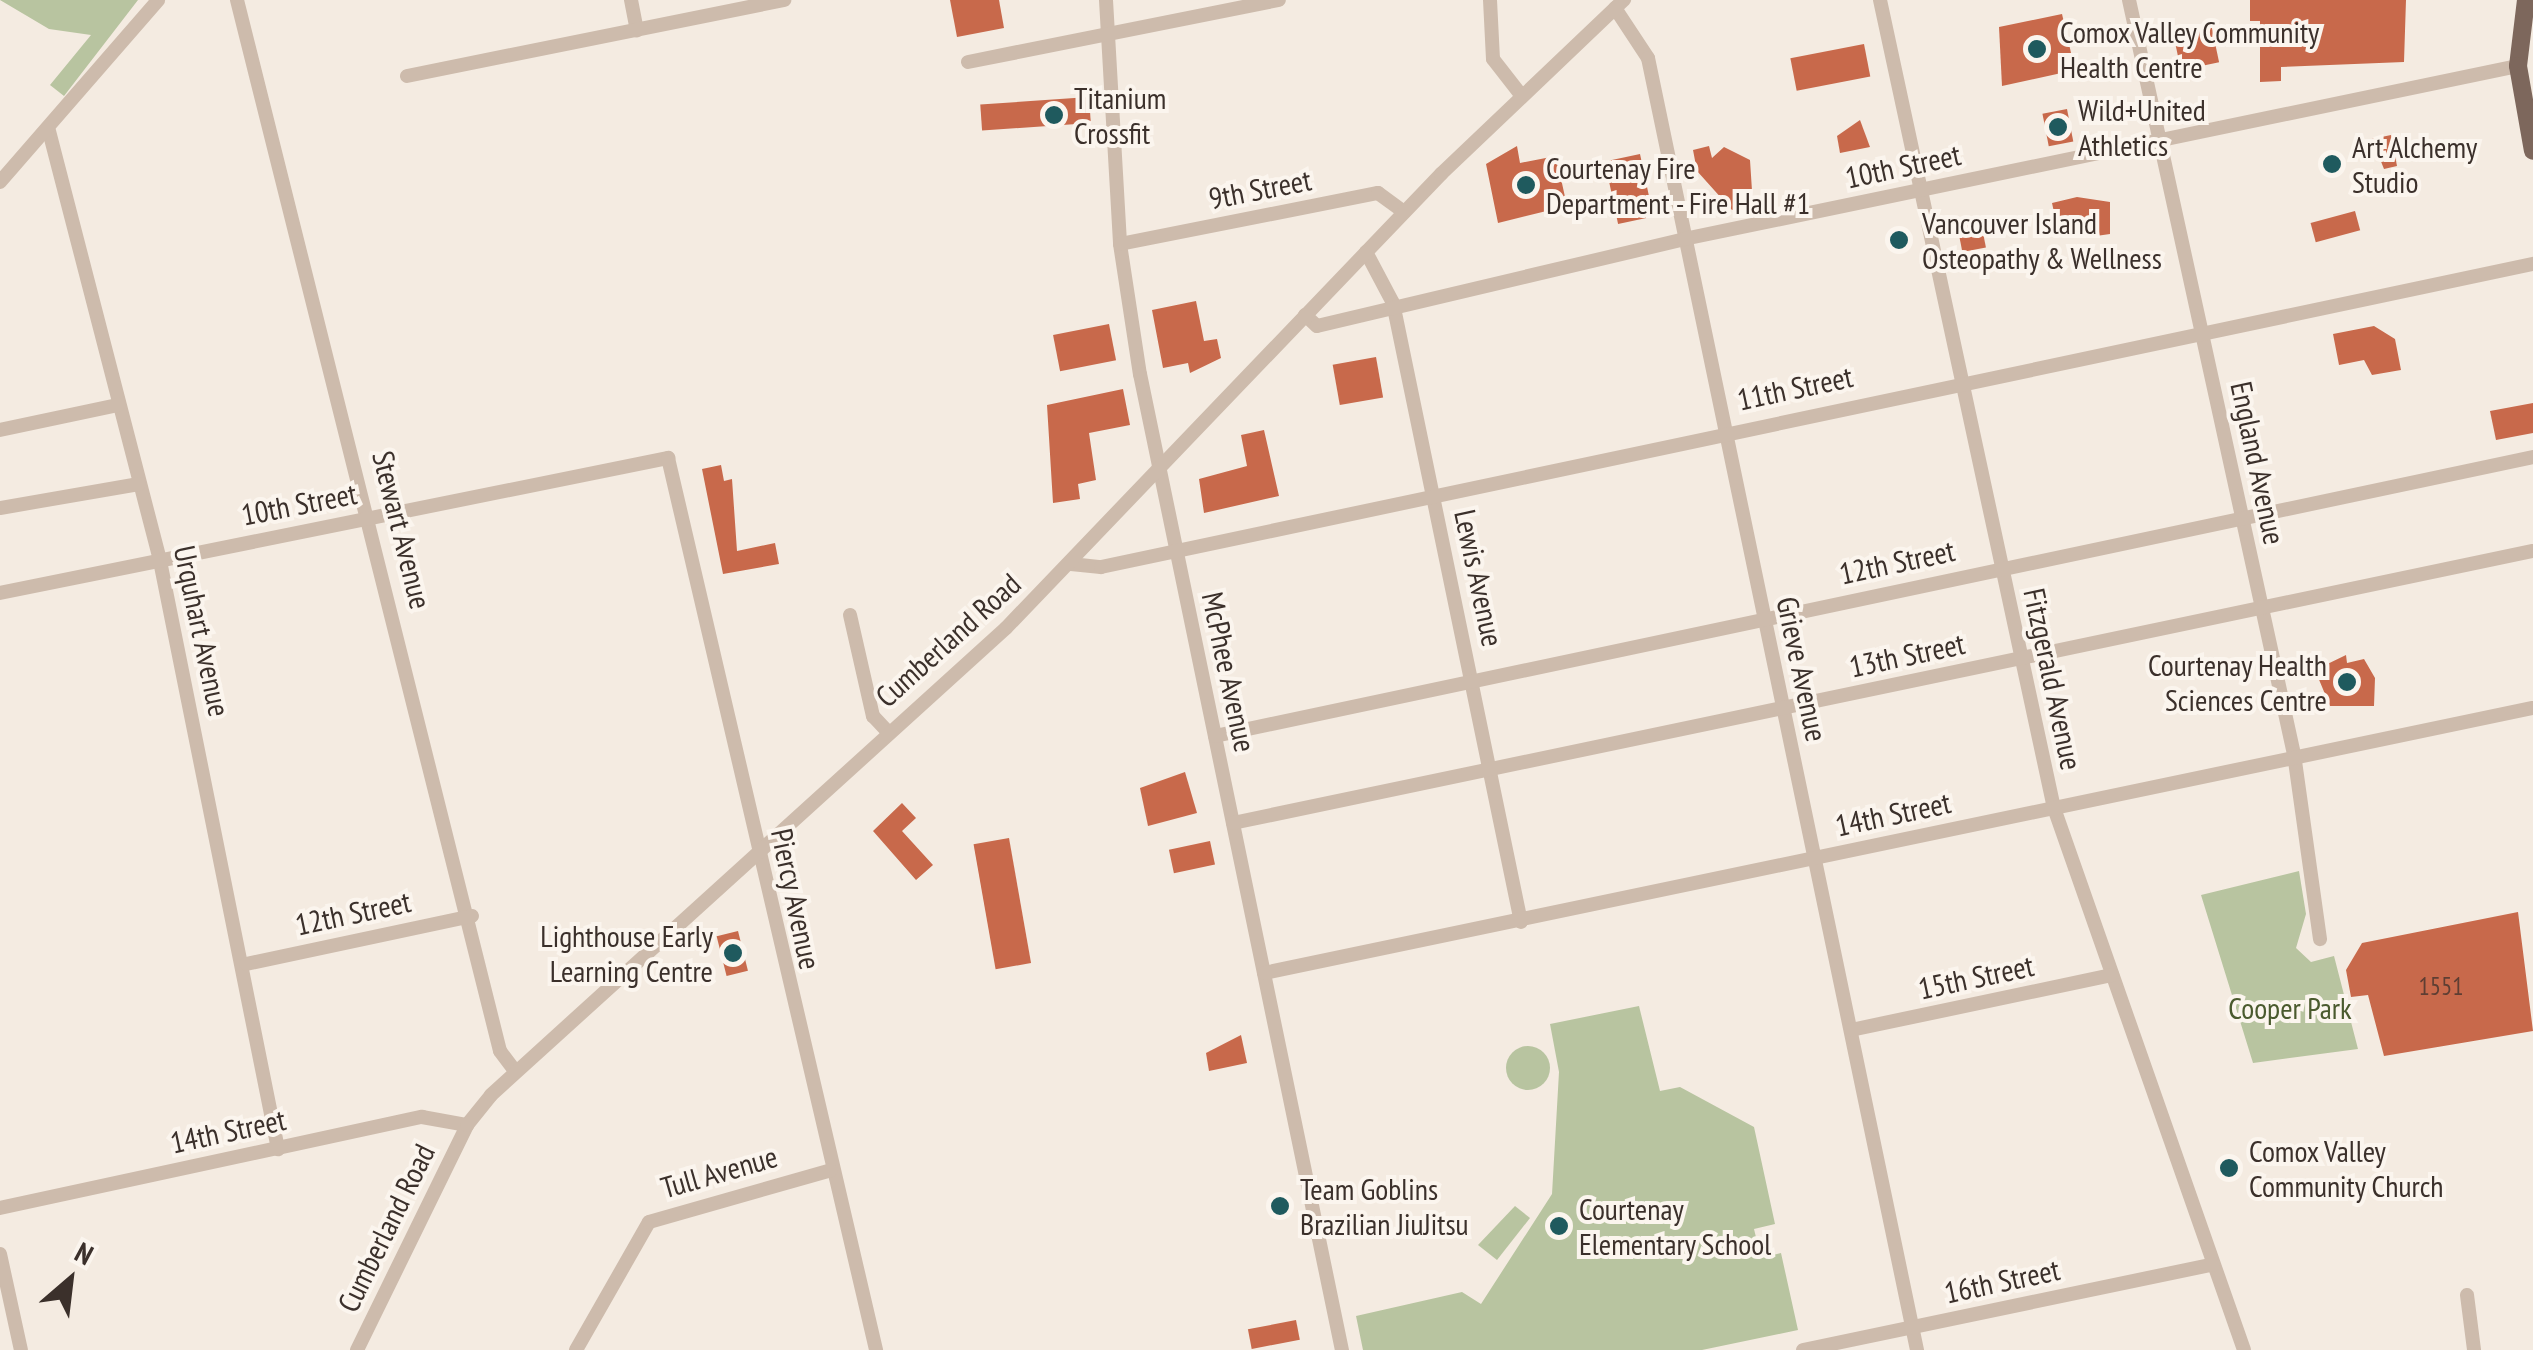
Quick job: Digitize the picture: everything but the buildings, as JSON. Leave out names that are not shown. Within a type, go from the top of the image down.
[{"type":"main road","points":[[2526,0],[2518,66],[2533,151]]},
{"type":"street","points":[[0,182],[49,131],[158,0]]},
{"type":"street","name":"Stewart Avenue","points":[[237,0],[472,916],[500,1051],[515,1070]]},
{"type":"street","points":[[630,0],[637,30]]},
{"type":"street","points":[[408,76],[784,0]]},
{"type":"street","name":"McPhee Avenue","points":[[1106,0],[1120,244],[1159,467],[1342,1350]]},
{"type":"street","points":[[968,62],[1279,0]]},
{"type":"street","points":[[1490,0],[1493,59],[1521,96]]},
{"type":"street","name":"Fitzgerald Avenue","points":[[1880,0],[2018,660],[2054,808],[2244,1350]]},
{"type":"street","name":"England Avenue","points":[[2130,0],[2294,754],[2320,939]]},
{"type":"street","name":"Cumberland Road","points":[[357,1350],[467,1125],[515,1070],[1071,564],[1404,212],[1619,4]]},
{"type":"street","name":"Grieve Avenue","points":[[1619,4],[1645,46],[1917,1350]]},
{"type":"street","name":"10th Street","points":[[1304,315],[1318,326],[1393,302],[2518,66]]},
{"type":"street","name":"Urquhart Avenue","points":[[49,131],[160,562],[246,964],[278,1149]]},
{"type":"street","name":"9th Street","points":[[1120,244],[1378,193],[1404,212]]},
{"type":"street","name":"Lewis Avenue","points":[[1366,252],[1393,302],[1521,922]]},
{"type":"street","name":"11th Street","points":[[1071,564],[1100,567],[1433,492],[2533,264]]},
{"type":"street","points":[[0,430],[118,405]]},
{"type":"street","name":"12th Street","points":[[1214,736],[2533,457]]},
{"type":"street","name":"10th Street","points":[[0,593],[668,458]]},
{"type":"street","name":"Piercy Avenue","points":[[668,458],[876,1350]]},
{"type":"street","points":[[0,508],[139,484]]},
{"type":"street","name":"13th Street","points":[[1233,823],[2533,551]]},
{"type":"street","points":[[850,615],[873,716],[888,732]]},
{"type":"street","name":"14th Street","points":[[1264,973],[1521,922],[2294,754],[2533,708]]},
{"type":"street","name":"12th Street","points":[[246,964],[472,916]]},
{"type":"street","name":"15th Street","points":[[1851,1030],[2112,975]]},
{"type":"street","name":"14th Street","points":[[0,1208],[422,1117],[467,1125]]},
{"type":"street","name":"Tull Avenue","points":[[576,1350],[649,1222],[831,1170]]},
{"type":"street","points":[[0,1254],[20,1350]]},
{"type":"street","name":"16th Street","points":[[1803,1350],[2213,1264]]},
{"type":"street","points":[[2467,1296],[2474,1350]]},
{"type":"green space","points":[[0,0],[138,0],[64,96],[50,85],[91,35],[49,29]]},
{"type":"green space","name":"Cooper Park","points":[[2299,871],[2306,914],[2296,948],[2311,962],[2334,956],[2358,1049],[2253,1063],[2201,895]]},
{"type":"green space","points":[[1639,1006],[1660,1091],[1680,1087],[1754,1127],[1775,1224],[1754,1229],[1761,1258],[1781,1253],[1798,1330],[1702,1350],[1363,1350],[1356,1316],[1462,1292],[1481,1304],[1552,1194],[1559,1072],[1550,1024]]},
{"type":"green space","points":[[1528,1046],[1543,1053],[1550,1068],[1543,1083],[1528,1090],[1513,1083],[1506,1068],[1513,1053]]},
{"type":"green space","points":[[1515,1206],[1530,1218],[1497,1260],[1478,1245]]},
{"type":"place","name":"Comox Valley Community Health Centre","points":[[2037,49]]},
{"type":"place","name":"Titanium Crossfit","points":[[1054,115]]},
{"type":"place","name":"Wild+United Athletics","points":[[2058,127]]},
{"type":"place","name":"Art Alchemy Studio","points":[[2332,164]]},
{"type":"place","name":"Courtenay Fire Department - Fire Hall #1","points":[[1526,185]]},
{"type":"place","name":"Vancouver Island Osteopathy & Wellness","points":[[1899,240]]},
{"type":"place","name":"Courtenay Health Sciences Centre","points":[[2347,682]]},
{"type":"place","name":"Lighthouse Early Learning Centre","points":[[733,953]]},
{"type":"place","name":"Comox Valley Community Church","points":[[2229,1168]]},
{"type":"place","name":"Team Goblins Brazilian JiuJitsu","points":[[1280,1206]]},
{"type":"place","name":"Courtenay Elementary School","points":[[1559,1226]]}]
